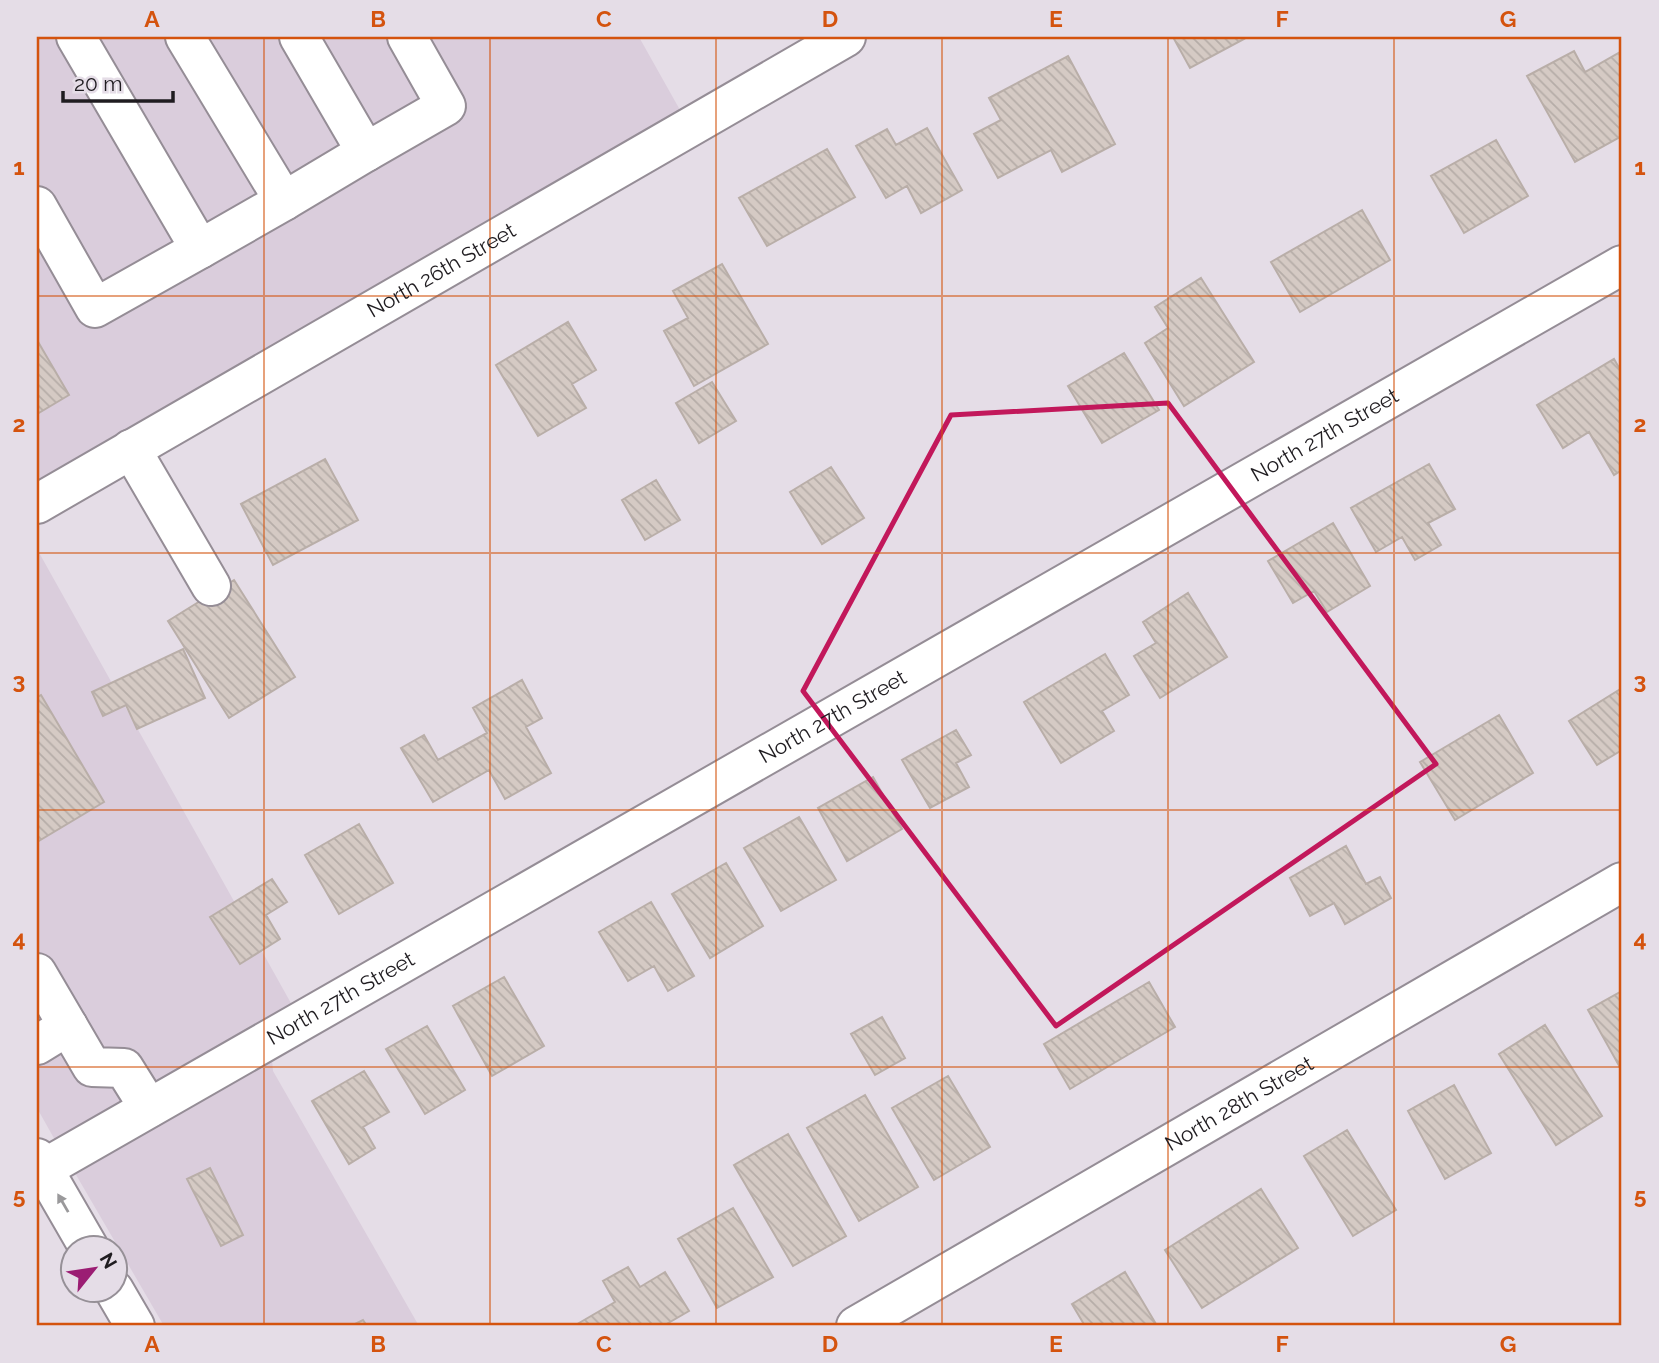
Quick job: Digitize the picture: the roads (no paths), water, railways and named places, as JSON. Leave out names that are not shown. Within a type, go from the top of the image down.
[{"type":"street","points":[[76,37],[200,249]]},
{"type":"street","points":[[185,37],[284,201]]},
{"type":"street","points":[[299,37],[366,152]]},
{"type":"street","points":[[37,206],[95,308],[446,106],[407,37]]},
{"type":"street","name":"North 26th Street","points":[[37,504],[846,37]]},
{"type":"street","name":"North 27th Street","points":[[40,1163],[149,1108],[1622,265]]},
{"type":"street","points":[[131,449],[211,586]]},
{"type":"street","name":"North 28th Street","points":[[856,1326],[1622,882]]},
{"type":"street","points":[[37,973],[52,1036],[92,1067],[124,1068],[149,1108]]},
{"type":"street","points":[[40,1163],[81,1234]]},
{"type":"street","points":[[122,1304],[135,1326]]}]
